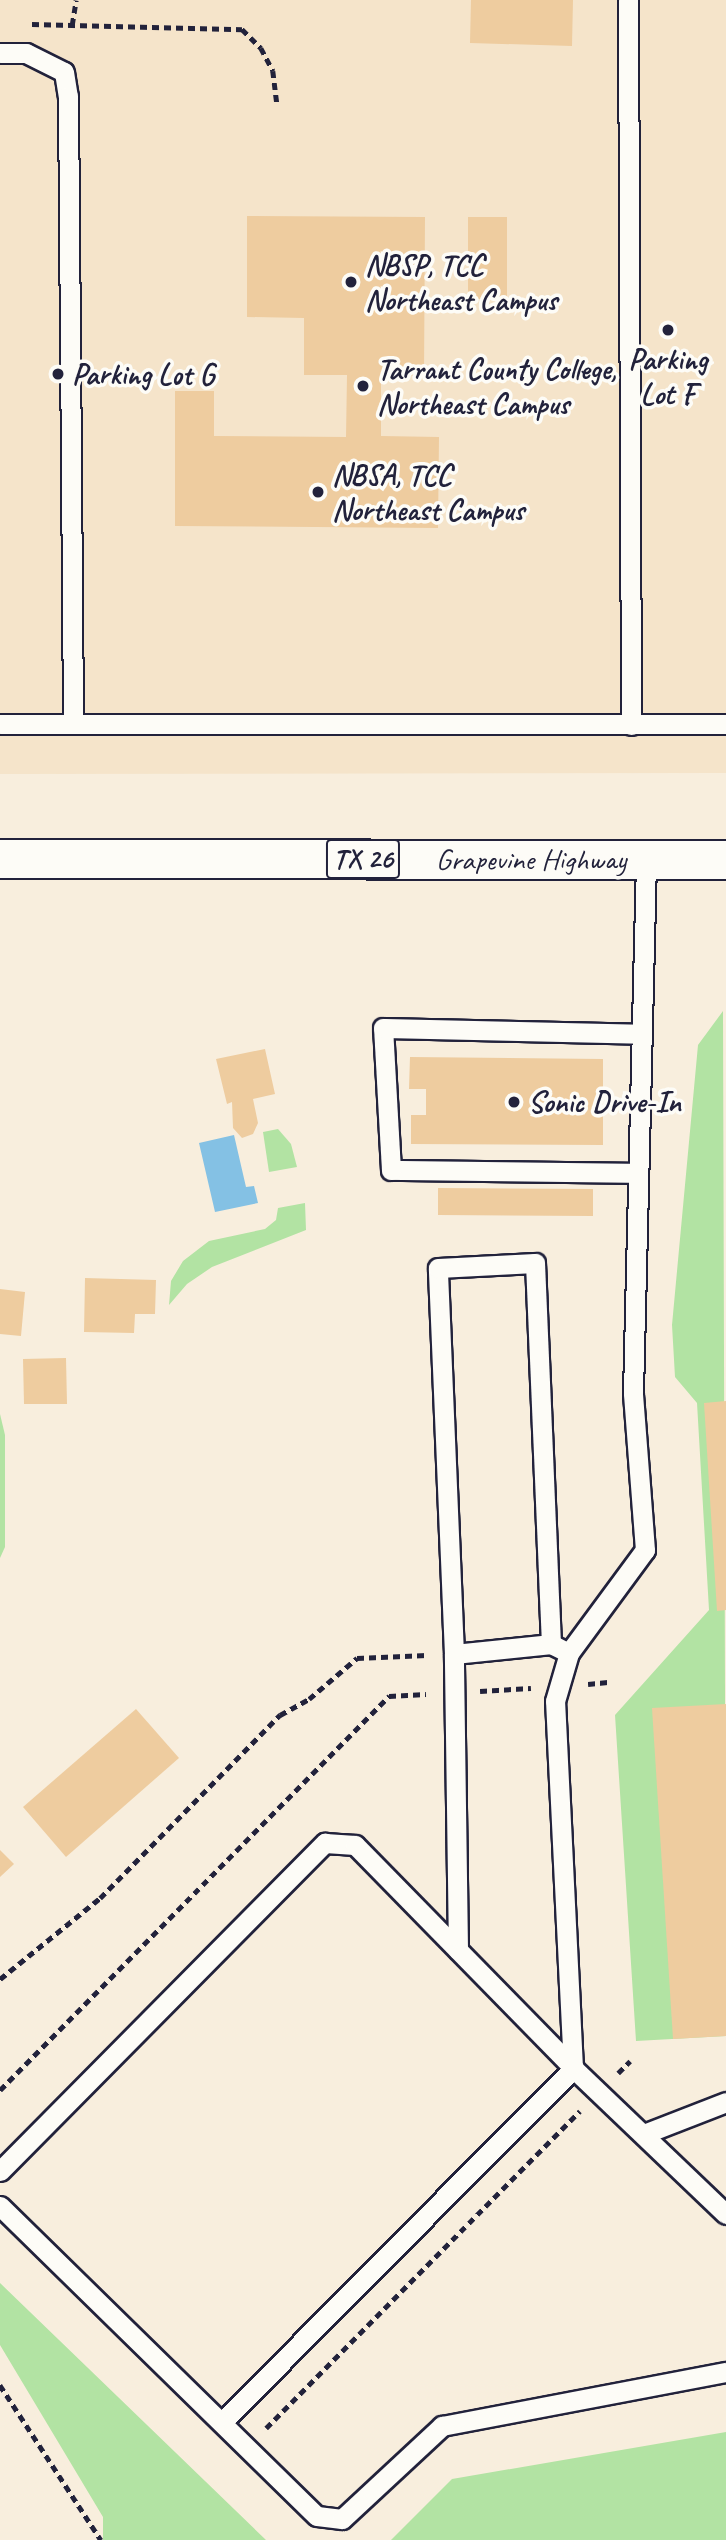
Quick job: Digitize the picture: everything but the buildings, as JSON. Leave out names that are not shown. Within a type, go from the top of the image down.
[{"type":"main road","name":"Grapevine Highway","points":[[0,859],[726,860]]},
{"type":"lane","points":[[628,0],[631,725]]},
{"type":"lane","points":[[0,53],[26,53],[64,72],[68,96],[73,724]]},
{"type":"lane","points":[[0,724],[726,724]]},
{"type":"lane","points":[[222,2422],[573,2068],[555,1701],[569,1653],[645,1550],[633,1393],[646,860]]},
{"type":"lane","points":[[638,1172],[391,1170],[383,1028],[642,1034]]},
{"type":"lane","points":[[458,1950],[454,1654],[438,1268],[535,1263],[551,1644]]},
{"type":"lane","points":[[454,1654],[551,1644],[569,1653]]},
{"type":"lane","points":[[0,2171],[325,1843],[355,1845],[573,2068],[601,2090],[726,2214]]},
{"type":"lane","points":[[644,2134],[726,2102]]},
{"type":"lane","points":[[0,2206],[317,2516],[342,2519],[442,2426],[726,2372]]},
{"type":"path","points":[[72,25],[76,0]]},
{"type":"path","points":[[24,24],[242,29],[261,48],[273,71],[277,105]]},
{"type":"path","points":[[0,1979],[100,1898],[280,1715],[309,1699],[357,1658],[454,1654]]},
{"type":"path","points":[[0,2090],[389,1696],[608,1682]]},
{"type":"path","points":[[248,2448],[630,2061]]},
{"type":"path","points":[[0,2385],[101,2540]]},
{"type":"shaded area","name":"Tarrant County College, Northeast Campus","points":[[0,0],[726,0],[726,773],[0,774]]},
{"type":"green space","points":[[723,1011],[726,2036],[636,2041],[615,1715],[709,1610],[697,1403],[675,1377],[672,1325],[698,1045]]},
{"type":"green space","points":[[278,1129],[291,1144],[297,1167],[269,1172],[263,1132]]},
{"type":"green space","points":[[305,1203],[306,1230],[212,1267],[187,1284],[169,1305],[171,1281],[183,1261],[209,1241],[265,1229],[276,1220],[278,1208]]},
{"type":"green space","points":[[0,1414],[5,1435],[5,1547],[0,1558]]},
{"type":"green space","points":[[0,2283],[266,2540],[103,2540],[103,2517],[0,2345]]},
{"type":"green space","points":[[726,2432],[726,2540],[391,2540],[452,2479]]},
{"type":"water","points":[[234,1135],[246,1187],[254,1186],[258,1203],[215,1212],[199,1143]]},
{"type":"place","name":"NBSP, TCC Northeast Campus","points":[[351,282]]},
{"type":"place","name":"Parking Lot F","points":[[668,330]]},
{"type":"place","name":"Parking Lot G","points":[[58,374]]},
{"type":"place","name":"Tarrant County College, Northeast Campus","points":[[363,386]]},
{"type":"place","name":"NBSA, TCC Northeast Campus","points":[[318,492]]},
{"type":"place","name":"Sonic Drive-In","points":[[514,1102]]}]
